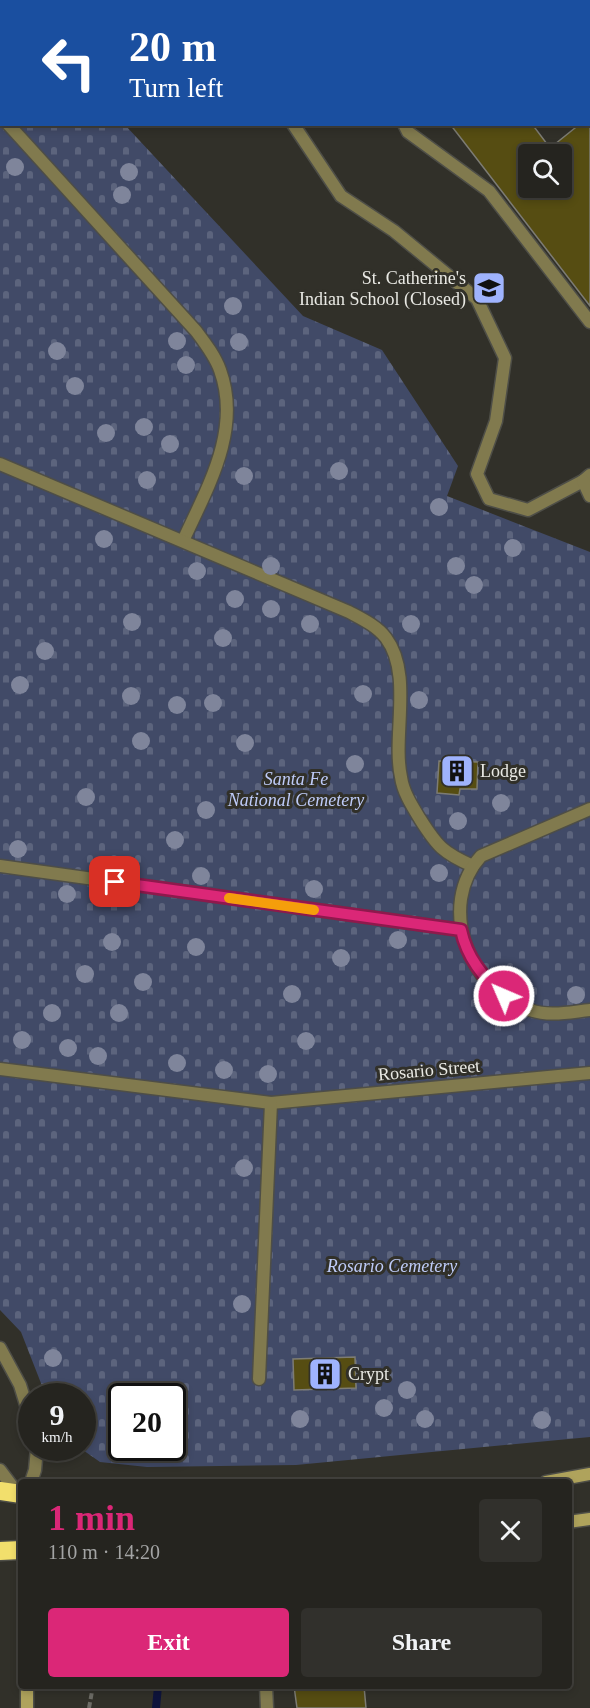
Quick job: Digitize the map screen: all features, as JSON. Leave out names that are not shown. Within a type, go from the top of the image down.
[{"type":"highway","points":[[0,1491],[18,1493]]},
{"type":"highway","points":[[0,1551],[18,1550]]},
{"type":"main road","points":[[562,1479],[590,1474]]},
{"type":"main road","points":[[572,1521],[590,1519]]},
{"type":"main road","points":[[27,1689],[27,1708]]},
{"type":"lane","points":[[10,126],[196,331],[210,350],[220,370],[227,410],[226,430],[216,467],[183,541]]},
{"type":"lane","points":[[294,126],[341,196],[394,231],[477,299],[505,357],[496,421],[477,474],[489,499],[528,510],[586,478],[590,496]]},
{"type":"lane","points":[[405,126],[408,132],[489,191],[590,322]]},
{"type":"lane","points":[[0,464],[349,612],[375,627],[386,638],[393,651],[400,681],[399,762],[405,794],[441,849],[452,857],[473,866]]},
{"type":"lane","points":[[590,809],[482,856],[467,877],[460,902],[461,930],[465,946],[482,974],[504,996],[519,1006],[533,1011],[552,1014],[590,1010]]},
{"type":"lane","points":[[0,866],[461,930]]},
{"type":"lane","name":"Rosario Street","points":[[0,1069],[271,1103],[590,1073]]},
{"type":"lane","points":[[259,1379],[271,1103]]},
{"type":"lane","points":[[0,1348],[19,1383]]},
{"type":"lane","points":[[32,1479],[36,1461]]},
{"type":"lane","points":[[0,1470],[18,1491]]},
{"type":"lane","points":[[266,1689],[267,1708]]},
{"type":"path","points":[[89,1708],[92,1689]]},
{"type":"green space","name":"Santa Fe National Cemetery","points":[[0,126],[126,126],[303,316],[382,350],[458,466],[447,496],[590,552],[590,1437],[296,1465],[147,1467],[100,1462],[96,1459],[96,1383],[41,1383],[21,1332],[0,1310]]},
{"type":"building","points":[[452,126],[534,126],[547,144],[518,144],[518,198],[572,198],[572,144],[555,144],[578,126],[590,126],[590,306]]},
{"type":"building","name":"Lodge","points":[[439,761],[478,762],[477,789],[460,789],[459,795],[437,793]]},
{"type":"building","name":"Crypt","points":[[355,1357],[356,1388],[294,1390],[293,1359]]},
{"type":"building","points":[[294,1689],[364,1689],[366,1708],[297,1708]]},
{"type":"waterway","points":[[156,1708],[158,1689]]},
{"type":"slow traffic","points":[[229,898],[314,910]]},
{"type":"place","name":"St. Catherine's Indian School (Closed)","points":[[489,288]]},
{"type":"place","name":"Lodge","points":[[457,771]]},
{"type":"place","name":"Crypt","points":[[325,1374]]},
{"type":"route","points":[[115,882],[461,930],[472,960],[492,986],[504,996]]},
{"type":"park label","name":"Rosario Cemetery","points":[[392,1266]]}]
